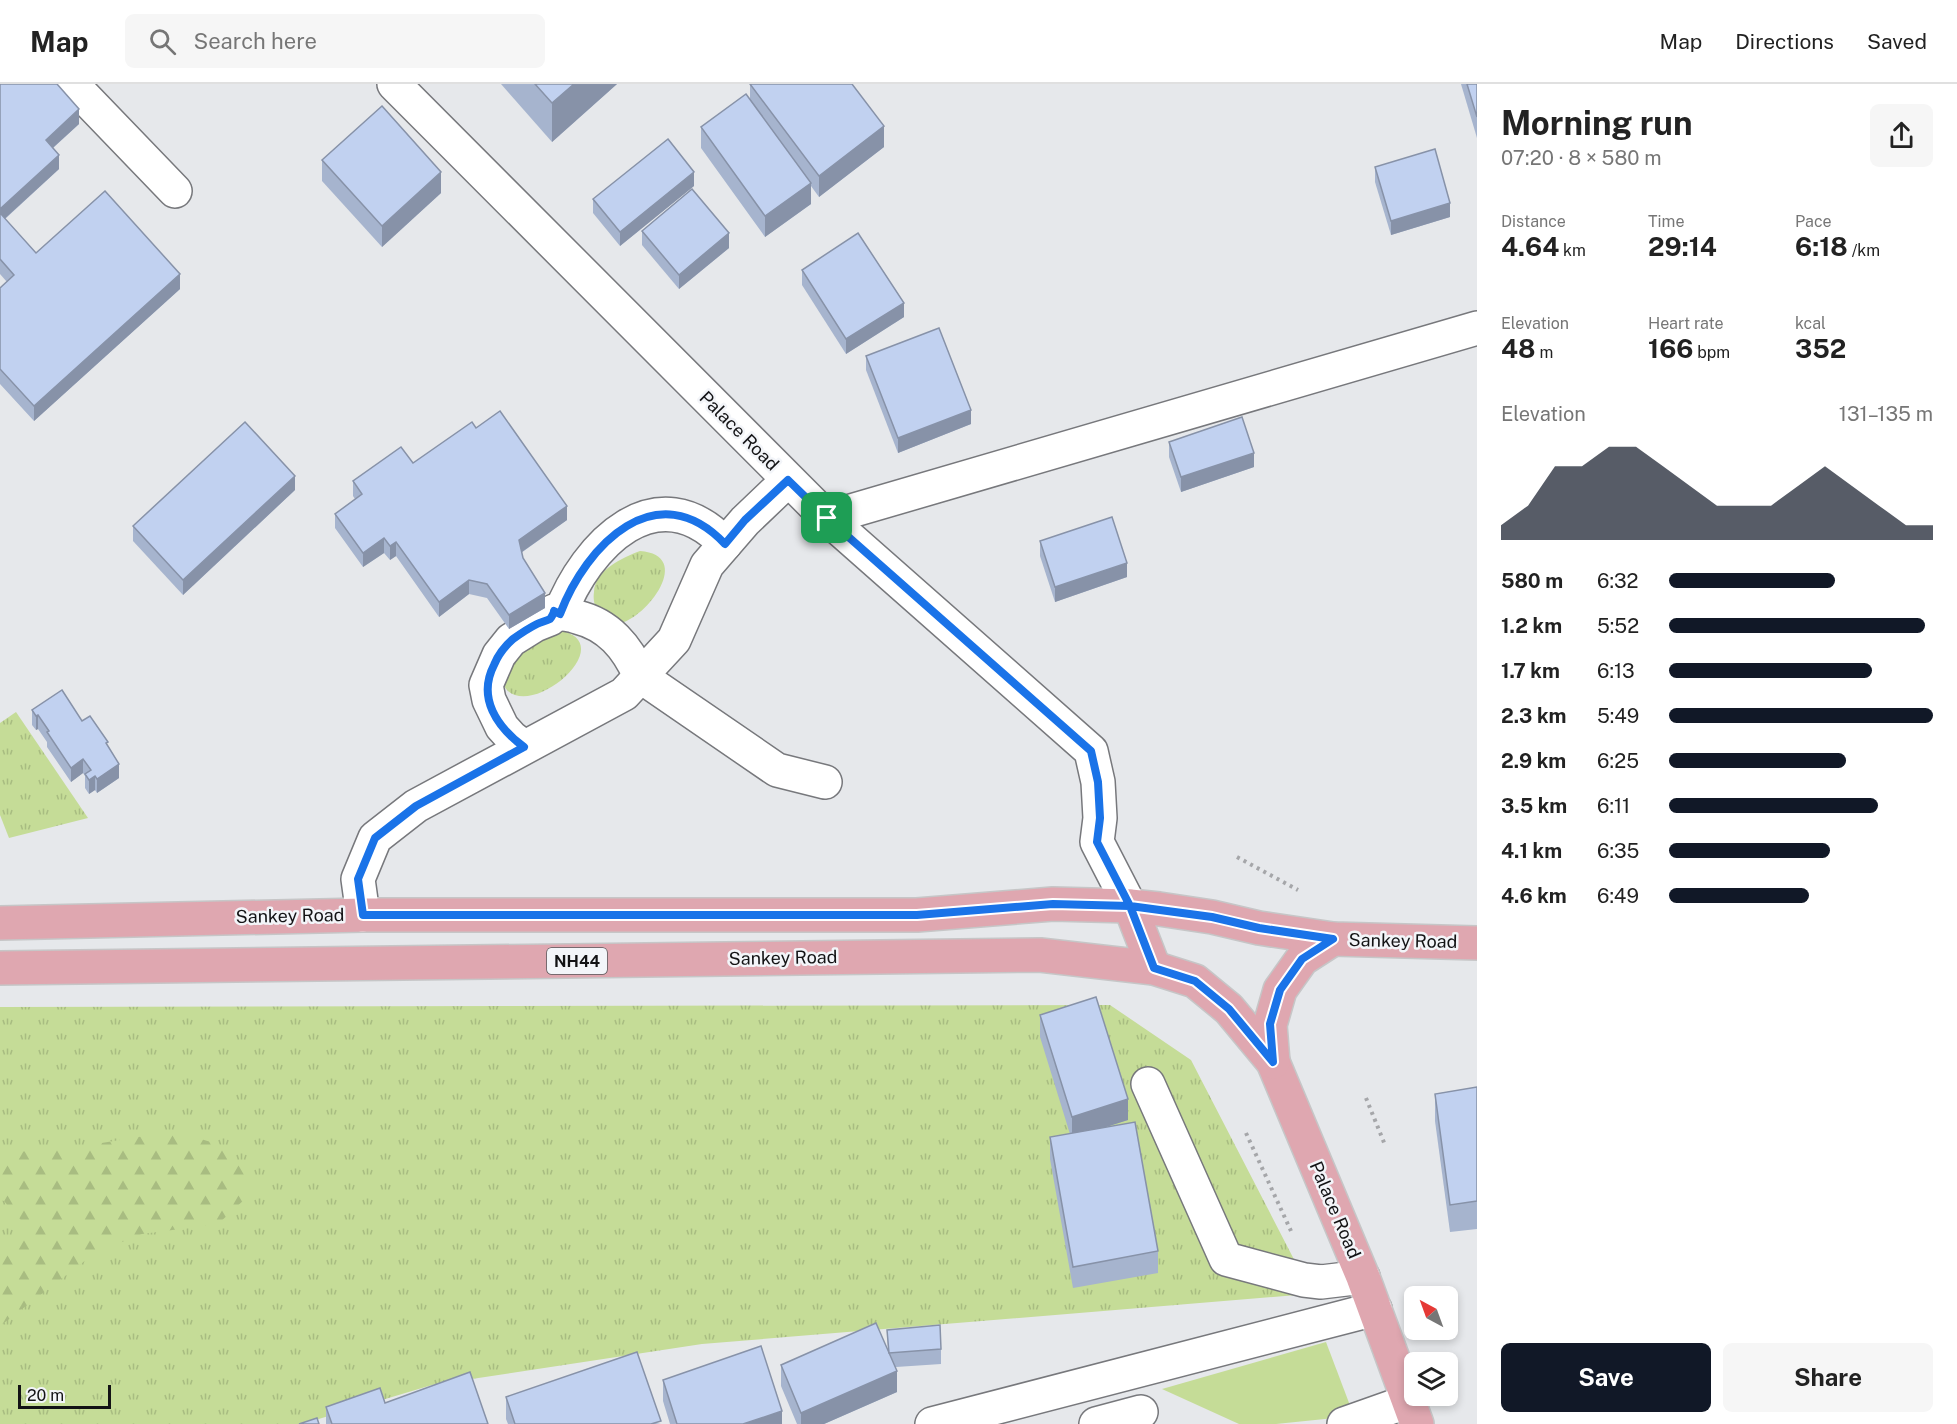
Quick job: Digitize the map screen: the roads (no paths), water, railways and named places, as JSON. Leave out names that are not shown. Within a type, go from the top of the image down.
[{"type":"main road","name":"Sankey Road","points":[[0,923],[363,915],[917,915],[1053,904],[1130,906],[1212,917],[1259,928],[1333,939],[1477,943]]},
{"type":"main road","name":"Palace Road","points":[[1130,906],[1154,968]]},
{"type":"main road","points":[[1273,1062],[1270,1024],[1280,990],[1302,959],[1333,939]]},
{"type":"main road","name":"Sankey Road","points":[[0,968],[1041,955],[1154,968],[1195,981],[1229,1009]]},
{"type":"main road","name":"Palace Road","points":[[1229,1009],[1273,1062],[1376,1309],[1413,1412]]},
{"type":"street","name":"Palace Road","points":[[394,84],[827,518],[1091,751],[1098,782],[1100,818],[1097,842],[1130,906]]},
{"type":"street","points":[[86,89],[175,191]]},
{"type":"street","points":[[827,518],[1477,328]]},
{"type":"street","points":[[363,915],[358,879],[375,838],[416,806],[624,694],[674,640],[707,565],[745,520],[788,480]]},
{"type":"street","points":[[560,614],[567,596],[587,564],[602,546],[638,519],[670,514],[686,517],[701,523],[725,544]]},
{"type":"street","points":[[524,747],[512,738],[494,714],[486,685],[499,655],[511,640],[535,625],[550,619],[554,611],[575,616],[606,630],[621,643],[640,676],[777,770],[825,782]]},
{"type":"street","points":[[1148,1084],[1226,1259],[1304,1280],[1321,1282],[1363,1277]]},
{"type":"street","points":[[932,1424],[1376,1309]]},
{"type":"street","points":[[1096,1424],[1141,1412]]},
{"type":"street","points":[[1344,1424],[1413,1412]]}]
